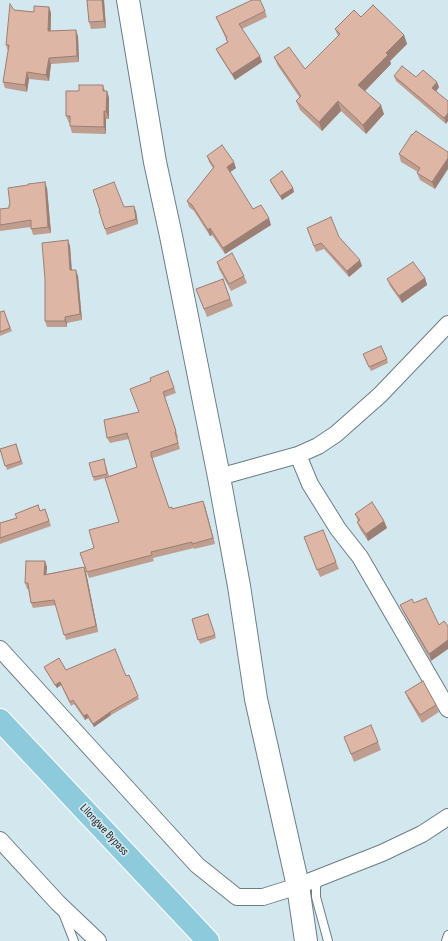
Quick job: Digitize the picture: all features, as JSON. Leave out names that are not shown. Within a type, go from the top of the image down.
[{"type":"main road","name":"Lilongwe Bypass","points":[[0,720],[208,941]]},
{"type":"street","points":[[128,0],[155,162],[219,477],[256,699],[298,886],[306,941]]},
{"type":"street","points":[[219,477],[298,455],[318,446],[336,434],[380,395],[448,324]]},
{"type":"street","points":[[298,455],[310,484],[338,529],[360,557],[448,709]]},
{"type":"street","points":[[0,649],[197,865],[237,897],[263,897],[298,886],[422,834],[448,818]]},
{"type":"street","points":[[0,840],[58,903],[98,941]]},
{"type":"lane","points":[[319,878],[316,887],[316,897],[328,941]]},
{"type":"lane","points":[[58,903],[74,941]]},
{"type":"lane","points":[[446,941],[448,935]]},
{"type":"building","points":[[87,0],[102,0],[104,21],[89,22]]},
{"type":"building","points":[[252,0],[260,0],[265,11],[239,24],[260,56],[232,74],[216,49],[228,42],[216,17]]},
{"type":"building","points":[[10,4],[14,10],[34,12],[34,6],[49,7],[48,31],[76,30],[77,56],[49,58],[46,75],[27,72],[25,85],[3,82],[9,45],[6,45]]},
{"type":"building","points":[[373,5],[404,35],[386,53],[388,55],[358,85],[381,105],[363,125],[338,101],[319,122],[296,101],[301,96],[274,57],[289,47],[305,69],[340,34],[335,29],[354,10],[361,17]]},
{"type":"building","points":[[402,66],[416,77],[423,70],[437,82],[432,88],[448,101],[448,113],[444,118],[394,76]]},
{"type":"building","points":[[79,85],[103,85],[103,91],[107,91],[106,112],[104,111],[104,127],[70,126],[70,116],[66,116],[66,91],[79,91]]},
{"type":"building","points":[[416,131],[448,152],[448,158],[432,182],[417,173],[420,168],[399,154],[412,134]]},
{"type":"building","points":[[222,145],[234,162],[227,167],[253,209],[261,205],[269,218],[223,248],[210,228],[208,230],[192,205],[187,201],[214,167],[207,156]]},
{"type":"building","points":[[282,171],[293,188],[280,196],[270,180]]},
{"type":"building","points":[[45,182],[48,227],[31,229],[31,220],[0,225],[0,209],[9,208],[10,205],[8,188]]},
{"type":"building","points":[[114,182],[124,207],[134,206],[136,219],[105,229],[93,190]]},
{"type":"building","points":[[331,217],[339,237],[360,260],[347,271],[321,243],[314,246],[307,228]]},
{"type":"building","points":[[68,240],[70,270],[76,270],[80,314],[65,317],[65,321],[45,321],[45,279],[42,243]]},
{"type":"building","points":[[232,253],[244,276],[229,284],[217,262]]},
{"type":"building","points":[[413,262],[425,278],[399,296],[387,279]]},
{"type":"building","points":[[223,279],[230,299],[204,309],[196,289]]},
{"type":"building","points":[[4,311],[10,328],[0,332],[0,312]]},
{"type":"building","points":[[381,346],[387,359],[369,367],[363,354]]},
{"type":"building","points":[[168,371],[174,388],[163,392],[176,431],[178,443],[151,452],[151,455],[169,508],[172,507],[172,509],[203,501],[213,538],[192,544],[192,542],[151,552],[152,555],[87,572],[80,553],[94,548],[89,530],[119,522],[105,478],[137,467],[127,433],[107,438],[104,420],[139,412],[130,389],[151,381],[150,378]]},
{"type":"building","points":[[16,444],[21,461],[5,466],[0,449]]},
{"type":"building","points":[[104,459],[107,474],[93,477],[89,463]]},
{"type":"building","points":[[372,502],[384,521],[366,534],[357,522],[360,520],[355,514]]},
{"type":"building","points":[[38,505],[40,511],[45,509],[49,521],[0,538],[0,523],[17,518],[15,514]]},
{"type":"building","points":[[323,530],[336,562],[317,570],[304,537]]},
{"type":"building","points":[[26,561],[45,561],[44,575],[84,567],[96,626],[64,635],[54,600],[31,603],[28,583],[25,583]]},
{"type":"building","points":[[426,598],[439,625],[444,621],[448,626],[448,640],[429,654],[400,605],[412,599],[414,603]]},
{"type":"building","points":[[208,614],[215,635],[198,640],[192,619]]},
{"type":"building","points":[[115,649],[126,676],[129,675],[138,696],[110,712],[93,724],[87,714],[84,716],[73,700],[70,702],[60,682],[55,685],[44,667],[59,658],[66,670]]},
{"type":"building","points":[[423,681],[436,705],[420,715],[405,692]]},
{"type":"building","points":[[371,725],[378,742],[351,754],[344,737]]}]
